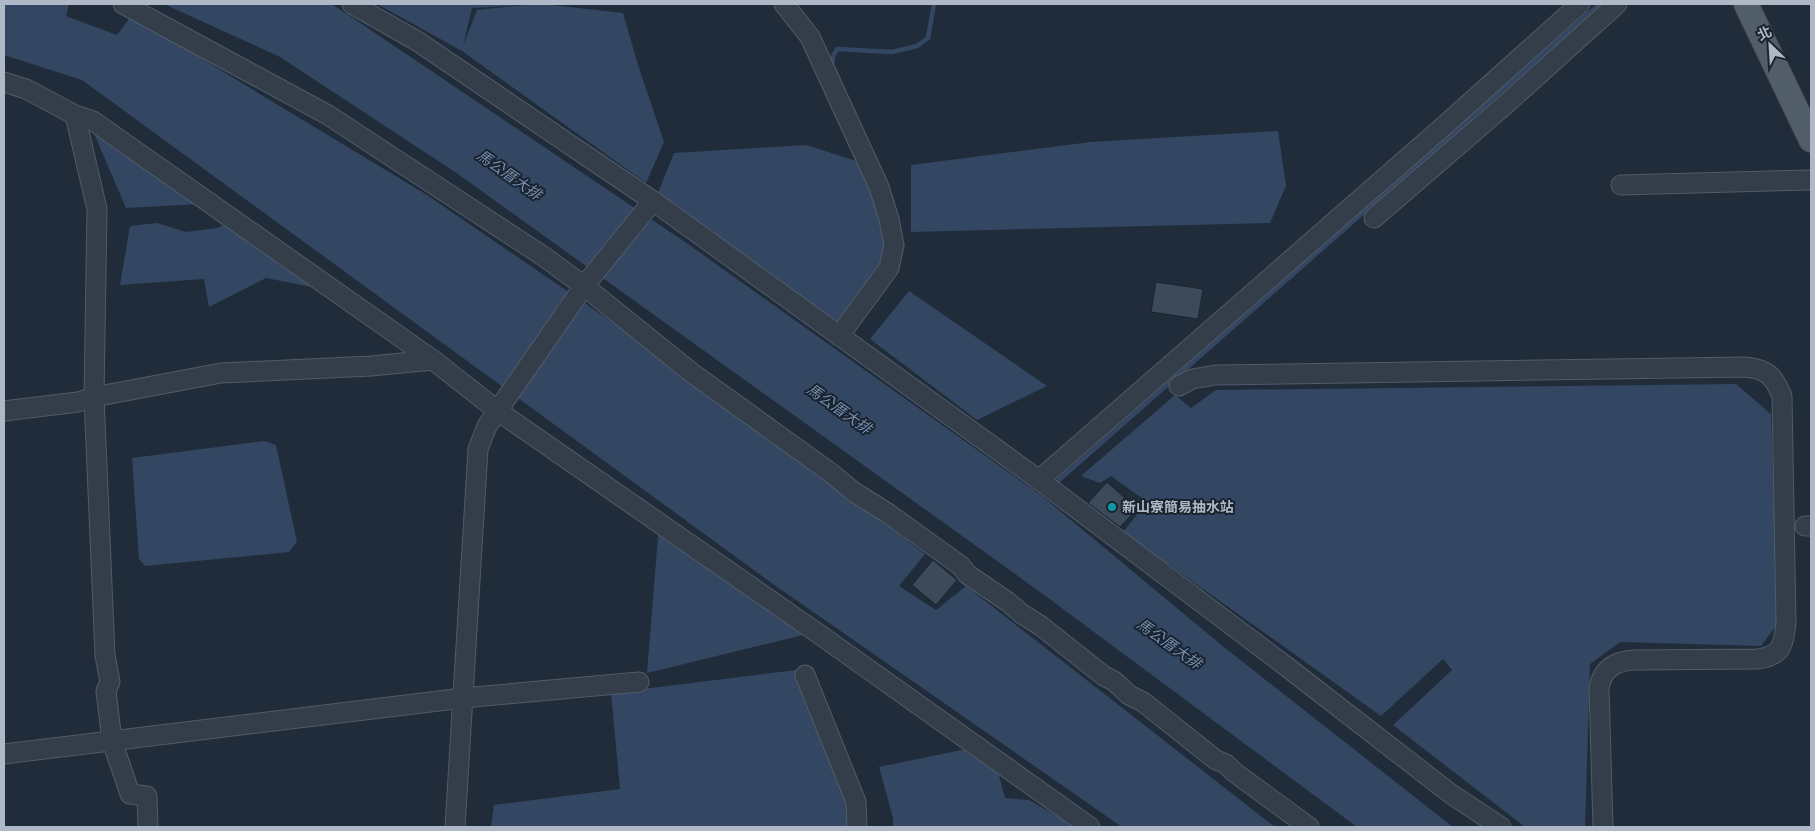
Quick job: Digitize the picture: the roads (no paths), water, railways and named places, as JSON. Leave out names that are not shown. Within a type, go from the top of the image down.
[{"type":"main road","points":[[1746,4],[1811,140]]},
{"type":"street","points":[[123,4],[328,115],[543,256],[584,286],[692,373],[831,473],[854,492],[889,514],[961,566],[967,574],[1001,596],[1022,614],[1041,626],[1104,676],[1114,681],[1128,695],[1143,702],[1216,760],[1226,764],[1234,772],[1309,827]]},
{"type":"street","points":[[352,4],[417,41],[653,201],[1039,480],[1287,667],[1451,794],[1501,827]]},
{"type":"street","points":[[784,4],[810,37],[872,172],[889,219],[894,246],[889,268],[843,339]]},
{"type":"street","points":[[1039,480],[1444,126],[1580,4]]},
{"type":"street","points":[[1374,218],[1618,4]]},
{"type":"street","points":[[4,82],[26,89],[75,115],[93,121],[434,360],[498,411],[816,632],[1090,827]]},
{"type":"street","points":[[75,115],[97,209],[94,397],[105,655],[110,682],[106,691],[112,741],[130,794],[147,796],[148,827]]},
{"type":"street","points":[[1621,185],[1811,180]]},
{"type":"street","points":[[455,827],[478,449],[487,426],[584,286],[653,201]]},
{"type":"street","points":[[4,411],[78,402],[94,397],[221,373],[371,366],[434,360]]},
{"type":"street","points":[[1179,386],[1192,379],[1216,375],[1745,367],[1756,368],[1772,376],[1782,396],[1786,623],[1784,639],[1780,649],[1771,657],[1758,659],[1622,661],[1605,671],[1600,679],[1599,688],[1603,827]]},
{"type":"street","points":[[805,675],[856,802],[857,827]]},
{"type":"street","points":[[4,754],[463,698],[639,682]]},
{"type":"water","points":[[4,4],[69,4],[66,16],[117,35],[131,16],[427,195],[678,367],[925,554],[899,586],[936,610],[966,586],[1275,827],[1122,827],[773,584],[82,80],[4,55]]},
{"type":"water","name":"馬公厝大排","points":[[164,4],[331,4],[341,10],[685,242],[1042,496],[1225,648],[1453,827],[1357,827],[1036,589],[455,172],[280,57]]},
{"type":"water","points":[[377,4],[543,4],[623,13],[664,142],[646,183],[462,51]],"holes":[[[524,5],[477,10],[463,46],[472,8]]]},
{"type":"water","points":[[90,124],[218,203],[126,208]]},
{"type":"water","points":[[1278,131],[1286,186],[1270,223],[911,232],[911,165],[1091,142]]},
{"type":"water","points":[[806,145],[869,165],[894,245],[837,323],[658,193],[674,153]]},
{"type":"water","points":[[235,220],[338,292],[266,278],[209,307],[204,279],[120,285],[130,226],[157,223],[186,232],[217,228]]},
{"type":"water","points":[[909,291],[1047,386],[977,420],[870,339]]},
{"type":"water","points":[[1736,384],[1771,414],[1778,623],[1761,646],[1620,642],[1590,664],[1585,827],[1525,827],[1393,725],[1452,670],[1443,659],[1381,716],[1123,532],[1147,502],[1111,476],[1100,483],[1081,476],[1175,395],[1191,408],[1216,390]]},
{"type":"water","points":[[264,441],[276,445],[297,542],[289,552],[145,566],[139,559],[132,458]]},
{"type":"water","points":[[659,524],[816,632],[647,673]]},
{"type":"water","points":[[804,669],[861,827],[491,827],[494,805],[620,789],[611,693]]},
{"type":"water","points":[[976,747],[995,760],[1005,798],[1029,800],[1076,827],[893,827],[893,818],[879,767]]},
{"type":"waterway","points":[[832,67],[833,56],[837,49],[892,52],[917,46],[928,38],[934,4]]},
{"type":"waterway","points":[[1059,480],[1600,4]]},
{"type":"place","name":"新山寮簡易抽水站","points":[[1112,507]]}]
